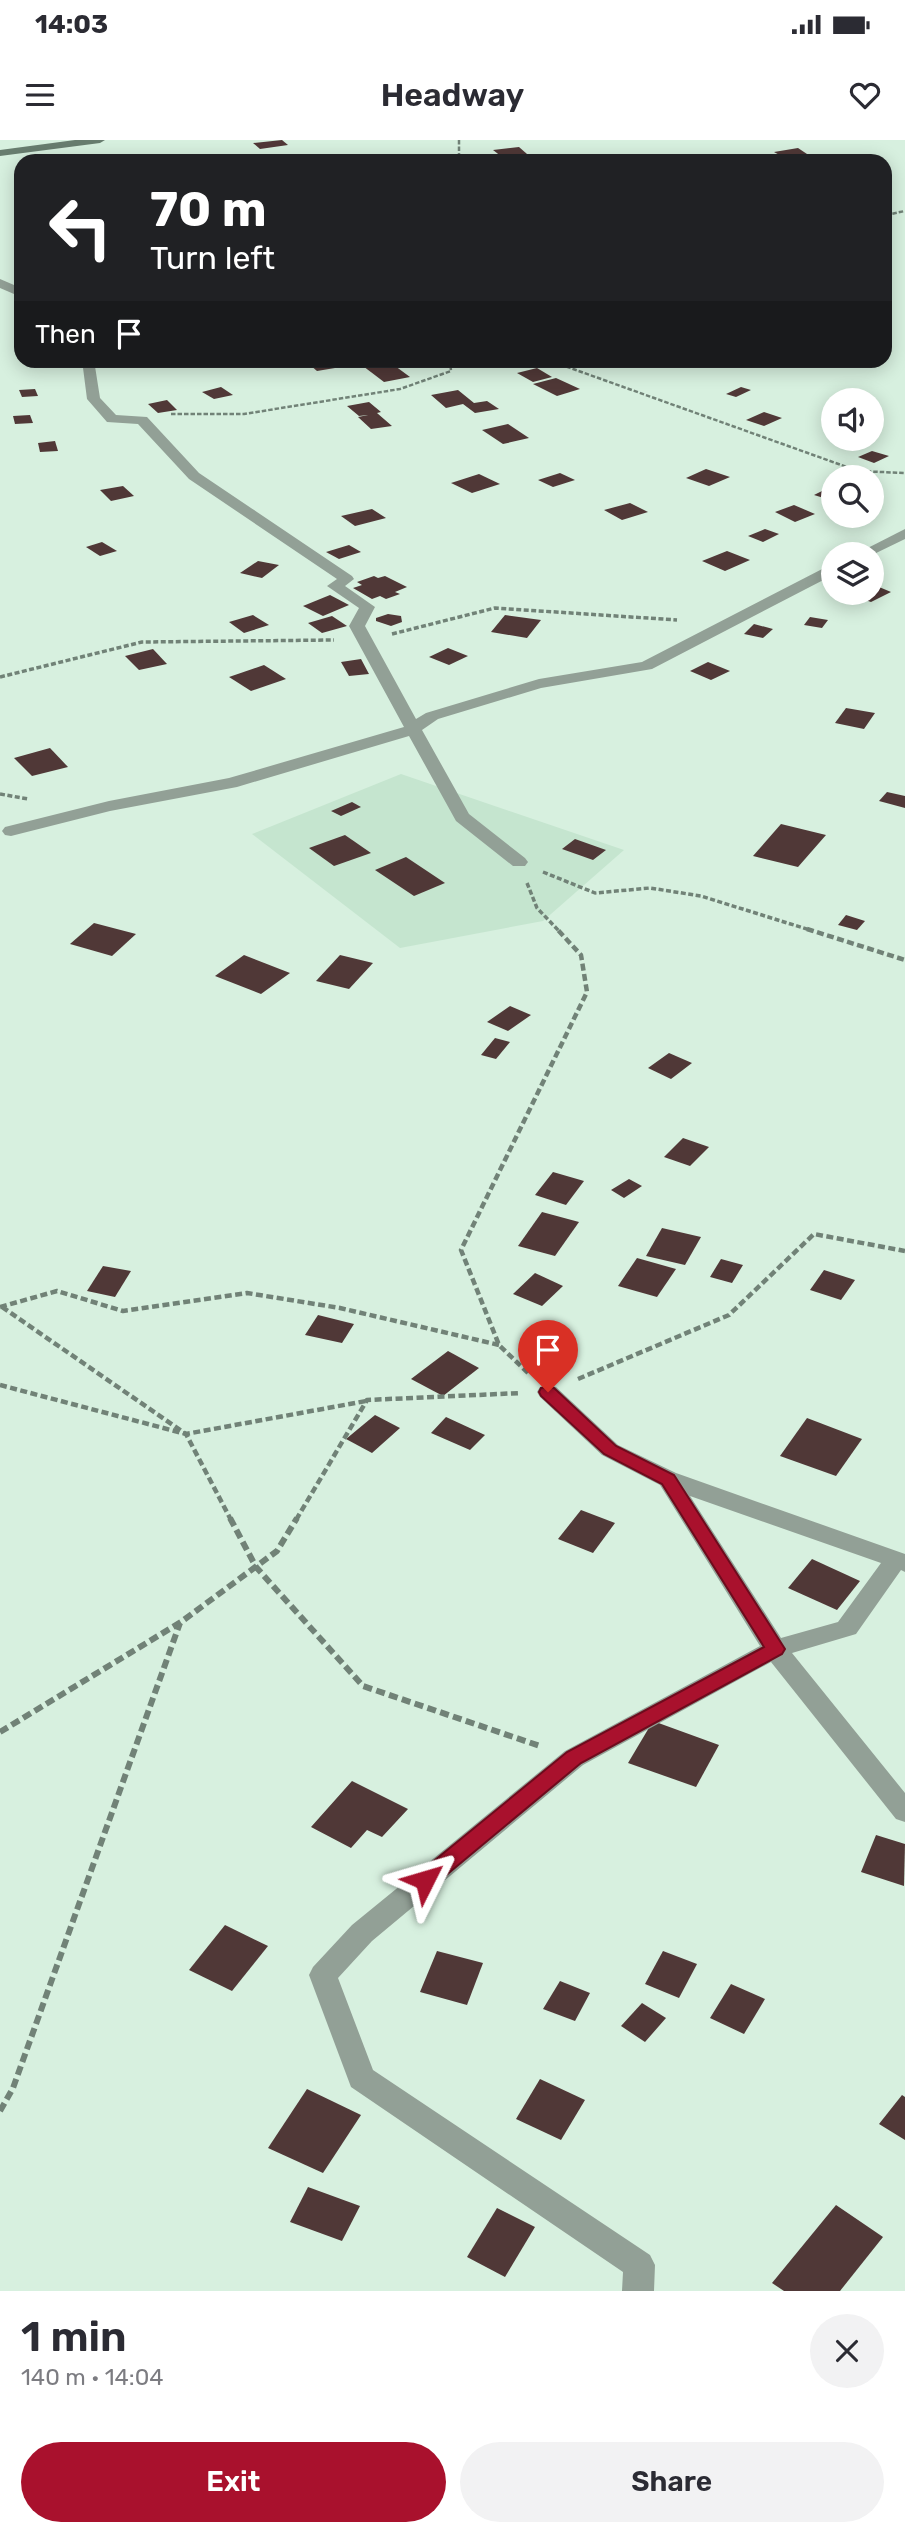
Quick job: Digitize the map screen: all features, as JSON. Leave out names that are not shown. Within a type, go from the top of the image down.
[{"type":"main road","points":[[0,153],[100,140]]},
{"type":"street","points":[[89,368],[94,399],[112,419],[142,419],[194,475],[347,579],[334,586],[367,607],[357,626],[462,817],[519,862]]},
{"type":"street","points":[[884,544],[905,533]]},
{"type":"street","points":[[11,831],[109,806],[231,783],[412,730],[432,716],[538,684],[646,666],[821,575]]},
{"type":"street","points":[[548,1392],[610,1450],[668,1479],[900,1561],[847,1628],[775,1649],[574,1758],[362,1933],[323,1975],[360,2078],[639,2265],[638,2291]]},
{"type":"street","points":[[668,1479],[775,1649],[905,1812]]},
{"type":"path","points":[[142,419],[183,412],[244,414],[400,389],[451,371],[451,368]]},
{"type":"path","points":[[570,368],[858,471],[905,473]]},
{"type":"path","points":[[0,677],[142,642],[365,639],[495,608],[725,623]]},
{"type":"path","points":[[519,862],[595,893],[650,888],[701,896],[905,960]]},
{"type":"path","points":[[519,862],[537,908],[582,955],[587,992],[461,1250],[499,1345],[548,1392]]},
{"type":"path","points":[[0,1385],[186,1434],[367,1401],[548,1392],[729,1315],[814,1234],[905,1251]]},
{"type":"path","points":[[1,1307],[57,1291],[123,1311],[247,1293],[340,1308],[499,1345]]},
{"type":"path","points":[[1,1307],[186,1434],[256,1567],[363,1686],[574,1758]]},
{"type":"path","points":[[0,1732],[180,1622],[277,1551],[367,1401]]},
{"type":"path","points":[[0,2111],[13,2088],[180,1622]]},
{"type":"shaded area","points":[[401,774],[624,850],[543,921],[400,948],[252,834]]},
{"type":"building","points":[[282,140],[288,145],[260,149],[253,143]]},
{"type":"building","points":[[519,147],[527,154],[498,154],[493,150]]},
{"type":"building","points":[[798,148],[807,154],[778,154],[774,152]]},
{"type":"building","points":[[314,368],[335,368],[317,371]]},
{"type":"building","points":[[366,368],[398,368],[410,377],[384,382]]},
{"type":"building","points":[[537,368],[552,377],[533,382],[517,373]]},
{"type":"building","points":[[556,378],[580,389],[557,396],[533,384]]},
{"type":"building","points":[[221,387],[233,395],[214,399],[202,392]]},
{"type":"building","points":[[741,387],[751,390],[736,397],[726,394]]},
{"type":"building","points":[[35,389],[38,396],[22,397],[19,390]]},
{"type":"building","points":[[458,390],[474,403],[487,401],[499,409],[475,413],[463,404],[446,408],[431,395]]},
{"type":"building","points":[[167,400],[177,410],[158,413],[148,404]]},
{"type":"building","points":[[369,402],[392,426],[371,429],[358,417],[368,415],[359,416],[347,406]]},
{"type":"building","points":[[764,412],[782,418],[764,426],[746,420]]},
{"type":"building","points":[[30,415],[33,423],[15,424],[13,416]]},
{"type":"building","points":[[508,424],[529,438],[503,444],[482,430]]},
{"type":"building","points":[[55,441],[58,451],[40,452],[38,443]]},
{"type":"building","points":[[872,451],[889,456],[874,463],[858,457]]},
{"type":"building","points":[[706,469],[730,477],[709,486],[686,478]]},
{"type":"building","points":[[560,473],[575,480],[553,487],[538,480]]},
{"type":"building","points":[[479,474],[500,484],[472,493],[451,483]]},
{"type":"building","points":[[123,486],[134,496],[111,501],[100,490]]},
{"type":"building","points":[[630,503],[648,512],[622,520],[604,510]]},
{"type":"building","points":[[794,505],[815,514],[795,522],[775,512]]},
{"type":"building","points":[[372,509],[386,518],[355,526],[341,516]]},
{"type":"building","points":[[765,529],[779,534],[763,542],[748,536]]},
{"type":"building","points":[[102,542],[117,551],[100,556],[86,547]]},
{"type":"building","points":[[349,545],[361,552],[339,559],[326,552]]},
{"type":"building","points":[[727,551],[750,560],[725,571],[702,561]]},
{"type":"building","points":[[258,561],[279,565],[262,578],[240,573]]},
{"type":"building","points":[[374,576],[385,576],[407,587],[395,592],[400,594],[386,599],[380,596],[372,599],[353,588],[362,585],[357,582]]},
{"type":"building","points":[[330,595],[349,605],[323,616],[303,606]]},
{"type":"building","points":[[388,614],[401,616],[402,622],[391,626],[376,621],[376,618]]},
{"type":"building","points":[[253,615],[269,625],[244,633],[229,622]]},
{"type":"building","points":[[505,615],[541,620],[527,638],[491,632]]},
{"type":"building","points":[[332,616],[347,626],[322,633],[308,623]]},
{"type":"building","points":[[810,617],[828,620],[822,628],[804,625]]},
{"type":"building","points":[[754,624],[773,629],[763,638],[744,634]]},
{"type":"building","points":[[448,648],[468,656],[449,665],[429,657]]},
{"type":"building","points":[[153,649],[167,664],[139,670],[125,656]]},
{"type":"building","points":[[361,659],[369,674],[349,676],[341,662]]},
{"type":"building","points":[[708,662],[730,671],[711,680],[690,671]]},
{"type":"building","points":[[264,665],[286,679],[251,691],[229,677]]},
{"type":"building","points":[[846,708],[875,713],[864,729],[835,723]]},
{"type":"building","points":[[50,748],[68,767],[32,776],[14,758]]},
{"type":"building","points":[[887,792],[905,796],[905,808],[879,801]]},
{"type":"building","points":[[352,802],[361,807],[341,816],[331,811]]},
{"type":"building","points":[[781,824],[826,835],[798,867],[753,856]]},
{"type":"building","points":[[345,835],[371,853],[334,866],[309,848]]},
{"type":"building","points":[[575,839],[606,850],[593,860],[562,849]]},
{"type":"building","points":[[406,857],[445,883],[414,896],[375,870]]},
{"type":"building","points":[[846,915],[865,921],[857,930],[838,925]]},
{"type":"building","points":[[94,923],[136,934],[112,956],[70,944]]},
{"type":"building","points":[[244,955],[290,973],[261,994],[215,976]]},
{"type":"building","points":[[340,955],[373,963],[349,989],[316,981]]},
{"type":"building","points":[[510,1006],[531,1015],[508,1031],[487,1022]]},
{"type":"building","points":[[495,1038],[510,1042],[496,1059],[481,1055]]},
{"type":"building","points":[[669,1053],[692,1063],[671,1079],[648,1068]]},
{"type":"building","points":[[683,1138],[709,1147],[690,1166],[664,1157]]},
{"type":"building","points":[[553,1172],[584,1181],[566,1205],[535,1195]]},
{"type":"building","points":[[629,1179],[642,1186],[624,1198],[611,1190]]},
{"type":"building","points":[[542,1212],[579,1222],[555,1256],[518,1246]]},
{"type":"building","points":[[662,1228],[701,1237],[685,1265],[646,1256]]},
{"type":"building","points":[[637,1258],[676,1269],[657,1297],[618,1286]]},
{"type":"building","points":[[721,1259],[743,1265],[732,1283],[710,1277]]},
{"type":"building","points":[[103,1266],[131,1271],[115,1297],[87,1291]]},
{"type":"building","points":[[824,1270],[855,1280],[841,1300],[810,1290]]},
{"type":"building","points":[[535,1273],[563,1286],[542,1306],[513,1294]]},
{"type":"building","points":[[318,1315],[354,1324],[342,1343],[305,1335]]},
{"type":"building","points":[[448,1351],[479,1368],[443,1396],[411,1379]]},
{"type":"building","points":[[375,1415],[400,1428],[372,1453],[346,1439]]},
{"type":"building","points":[[446,1417],[485,1435],[470,1450],[431,1433]]},
{"type":"building","points":[[807,1418],[862,1439],[836,1476],[780,1456]]},
{"type":"building","points":[[581,1510],[615,1523],[593,1553],[558,1539]]},
{"type":"building","points":[[812,1559],[860,1581],[837,1610],[788,1588]]},
{"type":"building","points":[[653,1721],[719,1745],[696,1787],[628,1763]]},
{"type":"building","points":[[352,1781],[408,1809],[382,1837],[367,1830],[351,1848],[311,1827]]},
{"type":"building","points":[[876,1835],[905,1844],[904,1886],[861,1872]]},
{"type":"building","points":[[225,1925],[268,1946],[232,1991],[189,1970]]},
{"type":"building","points":[[437,1951],[483,1963],[467,2005],[420,1992]]},
{"type":"building","points":[[663,1951],[697,1964],[679,1998],[645,1984]]},
{"type":"building","points":[[560,1981],[590,1993],[575,2021],[543,2009]]},
{"type":"building","points":[[731,1984],[765,1999],[744,2034],[710,2018]]},
{"type":"building","points":[[642,2003],[666,2018],[645,2042],[621,2026]]},
{"type":"building","points":[[540,2079],[585,2100],[561,2140],[516,2119]]},
{"type":"building","points":[[307,2089],[361,2115],[323,2173],[268,2148]]},
{"type":"building","points":[[902,2095],[905,2097],[905,2140],[879,2124]]},
{"type":"building","points":[[308,2187],[360,2206],[342,2241],[290,2222]]},
{"type":"building","points":[[836,2205],[883,2237],[840,2291],[784,2291],[772,2283]]},
{"type":"building","points":[[497,2208],[535,2227],[505,2277],[467,2257]]},
{"type":"route","points":[[425,1880],[574,1758],[775,1649],[668,1479],[610,1450],[548,1392]]}]
